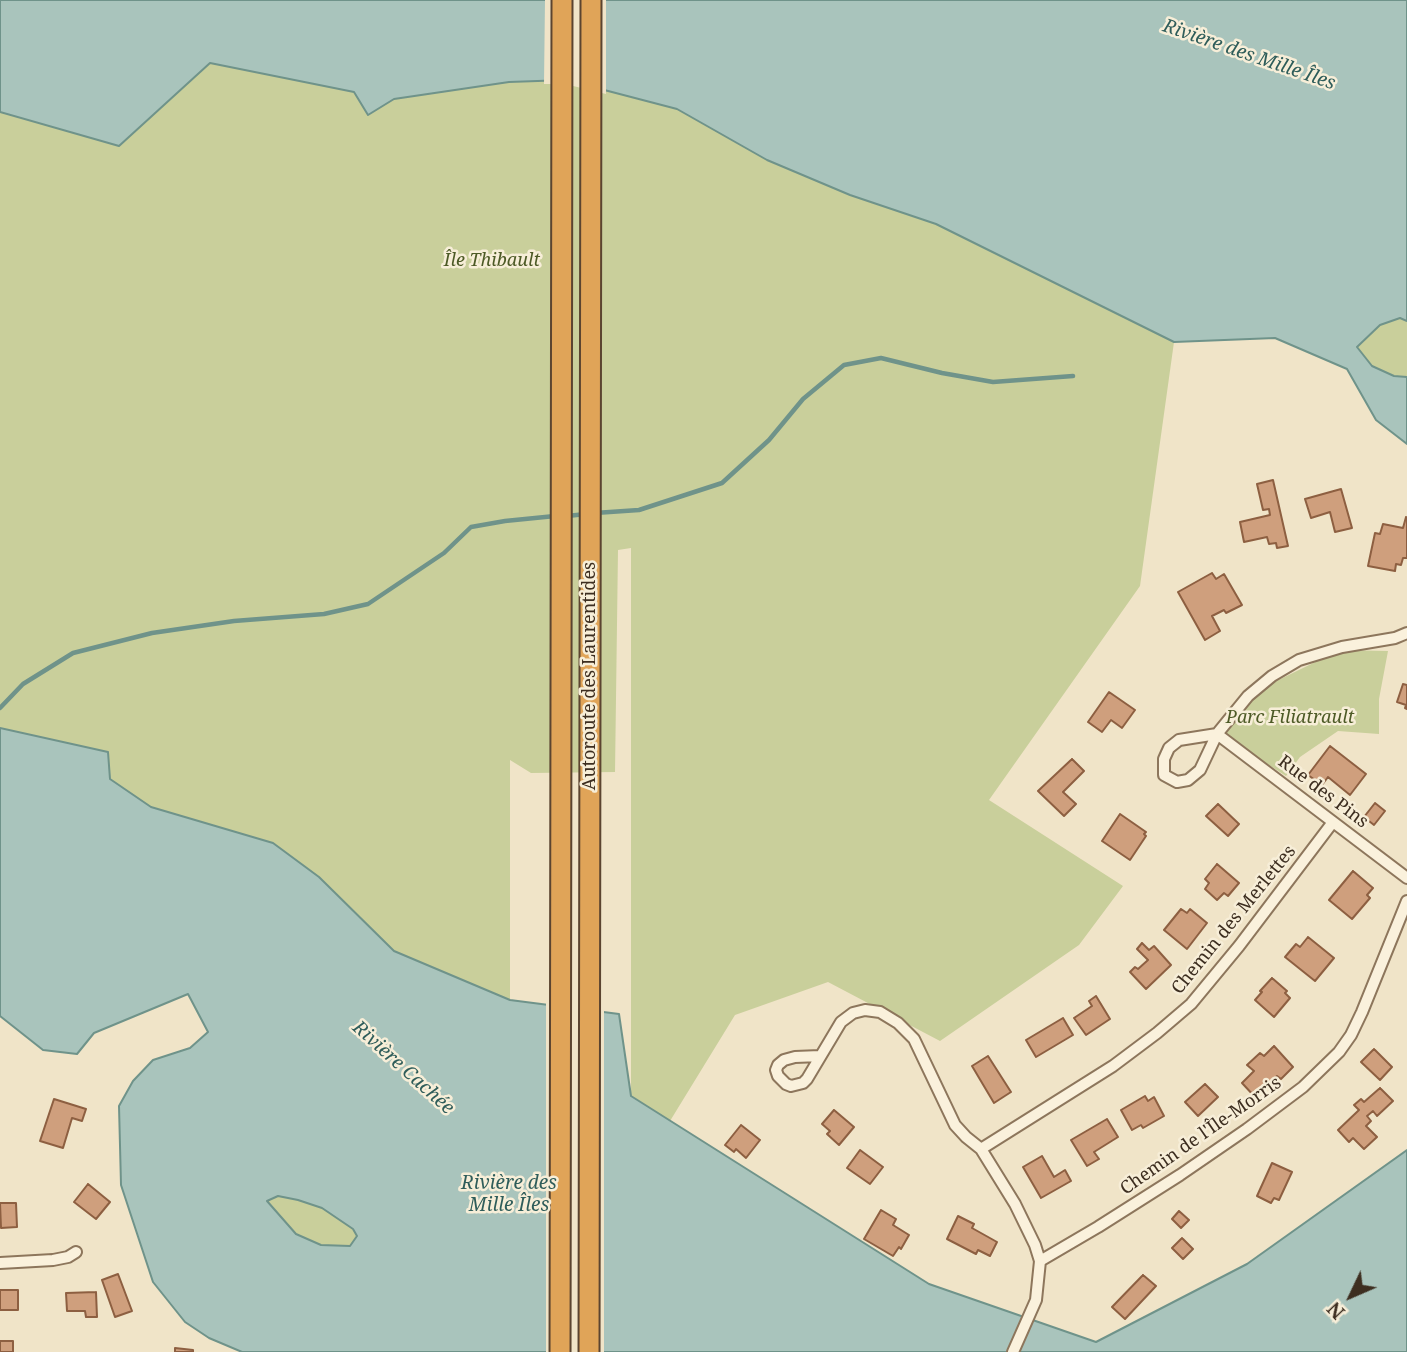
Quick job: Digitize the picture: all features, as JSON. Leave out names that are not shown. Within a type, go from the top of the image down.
[{"type":"highway","name":"Autoroute des Laurentides","points":[[560,1352],[562,0]]},
{"type":"highway","name":"Autoroute des Laurentides","points":[[589,1352],[591,0]]},
{"type":"street","points":[[1217,734],[1179,740],[1169,748],[1164,759],[1164,775],[1177,782],[1188,780],[1200,770],[1217,734],[1248,696],[1272,676],[1299,660],[1342,647],[1395,638],[1407,633]]},
{"type":"street","points":[[1395,638],[1407,641]]},
{"type":"street","name":"Rue des Pins","points":[[1217,734],[1407,878]]},
{"type":"street","name":"Chemin des Merlettes","points":[[981,1149],[1113,1066],[1191,1004],[1239,946],[1333,822]]},
{"type":"street","name":"Chemin de l'Île-Morris","points":[[1040,1261],[1180,1175],[1247,1129],[1303,1087],[1339,1052],[1362,1012],[1407,901]]},
{"type":"street","points":[[820,1056],[841,1022],[853,1013],[866,1010],[880,1012],[898,1023],[914,1039],[955,1125],[981,1149],[1015,1205],[1035,1245],[1040,1261],[1036,1300],[1013,1352]]},
{"type":"street","points":[[0,1263],[53,1260],[76,1252]]},
{"type":"green space","name":"Île Thibault","points":[[210,63],[354,92],[368,114],[394,99],[509,82],[566,80],[677,109],[767,160],[850,195],[936,223],[1174,342],[1140,586],[989,800],[1123,886],[1079,945],[940,1041],[828,982],[735,1015],[670,1121],[631,1096],[631,548],[618,550],[615,772],[531,773],[510,760],[510,1000],[394,951],[319,877],[273,843],[151,807],[110,779],[108,752],[0,728],[0,112],[119,146]]},
{"type":"green space","points":[[1400,318],[1407,321],[1407,377],[1395,376],[1372,366],[1356,347],[1380,325]]},
{"type":"green space","name":"Parc Filiatrault","points":[[1340,650],[1388,651],[1379,699],[1379,734],[1338,731],[1300,757],[1286,776],[1221,734],[1262,688]]},
{"type":"green space","points":[[278,1196],[322,1208],[353,1229],[357,1236],[350,1246],[321,1245],[296,1234],[266,1201]]},
{"type":"water","name":"Rivière des Mille Îles","points":[[0,0],[1407,0],[1407,321],[1400,318],[1380,325],[1357,347],[1372,366],[1394,376],[1407,377],[1407,444],[1376,420],[1347,369],[1275,338],[1174,342],[936,224],[850,195],[767,160],[677,109],[566,80],[509,82],[394,99],[368,115],[354,92],[210,63],[119,146],[0,112]]},
{"type":"water","name":"Rivière des Mille Îles","points":[[0,728],[108,752],[110,779],[151,807],[273,843],[319,877],[394,951],[510,1000],[619,1014],[631,1096],[929,1284],[1096,1342],[1247,1264],[1407,1150],[1407,1352],[242,1352],[209,1338],[185,1322],[153,1282],[121,1185],[119,1106],[133,1081],[153,1060],[190,1048],[208,1032],[188,994],[94,1033],[77,1054],[43,1050],[0,1016]],"holes":[[[278,1196],[322,1208],[353,1229],[357,1236],[350,1246],[321,1245],[296,1234],[267,1201]]]},
{"type":"pier","points":[[545,0],[606,0],[606,94],[565,84],[544,84]]},
{"type":"pier","points":[[546,1001],[604,1008],[604,1352],[546,1352]]},
{"type":"building","points":[[1273,480],[1288,546],[1277,548],[1276,543],[1269,544],[1267,537],[1244,542],[1240,522],[1270,515],[1269,509],[1263,510],[1257,484]]},
{"type":"building","points":[[1341,489],[1352,528],[1335,532],[1330,512],[1311,518],[1305,499]]},
{"type":"building","points":[[1406,517],[1407,558],[1403,558],[1401,565],[1396,564],[1395,571],[1368,566],[1375,533],[1380,534],[1383,524],[1403,528]]},
{"type":"building","points":[[1212,573],[1216,579],[1224,574],[1242,605],[1212,616],[1220,631],[1205,640],[1178,592]]},
{"type":"building","points":[[1403,684],[1407,685],[1407,709],[1406,705],[1397,702]]},
{"type":"building","points":[[1109,692],[1135,710],[1122,728],[1111,720],[1102,732],[1088,722]]},
{"type":"building","points":[[1330,746],[1366,774],[1350,795],[1328,777],[1322,785],[1308,775]]},
{"type":"building","points":[[1072,759],[1084,771],[1063,792],[1076,804],[1064,816],[1038,791]]},
{"type":"building","points":[[1375,803],[1385,811],[1374,825],[1364,817]]},
{"type":"building","points":[[1218,804],[1239,824],[1228,836],[1206,816]]},
{"type":"building","points":[[1120,814],[1146,832],[1130,860],[1102,841]]},
{"type":"building","points":[[1217,864],[1239,883],[1228,896],[1224,893],[1217,900],[1205,889],[1209,883],[1205,879]]},
{"type":"building","points":[[1353,871],[1373,888],[1367,895],[1370,898],[1352,919],[1329,900]]},
{"type":"building","points":[[1181,909],[1187,913],[1190,909],[1207,923],[1187,949],[1164,930]]},
{"type":"building","points":[[1308,937],[1334,958],[1315,981],[1285,957],[1296,944],[1300,947]]},
{"type":"building","points":[[1142,943],[1149,950],[1154,946],[1171,965],[1146,989],[1130,972],[1148,960],[1137,949]]},
{"type":"building","points":[[1272,978],[1287,991],[1285,993],[1290,998],[1274,1017],[1255,1000]]},
{"type":"building","points":[[1096,996],[1110,1019],[1086,1035],[1074,1018],[1092,1006],[1089,1001]]},
{"type":"building","points":[[1063,1018],[1073,1035],[1036,1057],[1026,1040]]},
{"type":"building","points":[[1274,1046],[1293,1067],[1281,1079],[1277,1076],[1255,1097],[1242,1083],[1254,1071],[1247,1065],[1260,1053],[1264,1056]]},
{"type":"building","points":[[1374,1049],[1392,1067],[1380,1080],[1361,1062]]},
{"type":"building","points":[[988,1056],[1011,1092],[994,1103],[972,1066]]},
{"type":"building","points":[[1205,1084],[1218,1097],[1198,1116],[1185,1102]]},
{"type":"building","points":[[1380,1088],[1393,1101],[1377,1116],[1373,1111],[1367,1116],[1371,1121],[1366,1126],[1377,1137],[1364,1149],[1353,1138],[1349,1142],[1338,1130],[1359,1110],[1354,1105],[1361,1099],[1364,1102]]},
{"type":"building","points":[[1145,1096],[1148,1101],[1154,1097],[1164,1116],[1143,1128],[1141,1125],[1132,1130],[1121,1110]]},
{"type":"building","points":[[54,1099],[86,1109],[82,1121],[72,1118],[63,1148],[40,1141]]},
{"type":"building","points":[[834,1110],[854,1127],[839,1145],[827,1134],[830,1131],[822,1124]]},
{"type":"building","points":[[1107,1119],[1118,1137],[1094,1152],[1099,1159],[1087,1166],[1071,1140]]},
{"type":"building","points":[[741,1125],[760,1140],[746,1158],[736,1149],[734,1152],[725,1145]]},
{"type":"building","points":[[860,1150],[883,1167],[870,1184],[847,1168]]},
{"type":"building","points":[[1042,1156],[1054,1177],[1065,1170],[1071,1181],[1041,1198],[1023,1167]]},
{"type":"building","points":[[1272,1163],[1292,1172],[1279,1200],[1274,1198],[1271,1203],[1257,1196]]},
{"type":"building","points":[[88,1184],[110,1202],[96,1219],[74,1202]]},
{"type":"building","points":[[0,1203],[16,1203],[17,1227],[1,1228]]},
{"type":"building","points":[[881,1210],[896,1219],[893,1225],[909,1235],[901,1249],[899,1247],[893,1256],[864,1239]]},
{"type":"building","points":[[1179,1211],[1189,1220],[1181,1228],[1172,1219]]},
{"type":"building","points":[[958,1216],[974,1224],[972,1228],[997,1242],[990,1256],[978,1250],[976,1254],[947,1239]]},
{"type":"building","points":[[1182,1238],[1193,1249],[1183,1259],[1172,1248]]},
{"type":"building","points":[[118,1274],[132,1311],[115,1317],[102,1280]]},
{"type":"building","points":[[1143,1275],[1156,1286],[1125,1319],[1112,1307]]},
{"type":"building","points":[[0,1290],[18,1290],[18,1310],[0,1310]]},
{"type":"building","points":[[96,1292],[97,1317],[86,1317],[85,1311],[67,1311],[66,1293]]},
{"type":"building","points":[[0,1341],[13,1341],[13,1352],[0,1352]]},
{"type":"building","points":[[175,1348],[193,1350],[193,1352],[175,1352]]},
{"type":"waterway","points":[[595,513],[639,510],[722,483],[769,440],[803,399],[844,365],[881,358],[993,382],[1073,376]]},
{"type":"waterway","points":[[567,516],[586,514]]},
{"type":"waterway","points":[[0,708],[23,684],[73,653],[152,633],[234,621],[324,614],[368,604],[444,553],[471,527],[555,516]]},
{"type":"water label","name":"Rivière Cachée","points":[[403,1068]]}]
